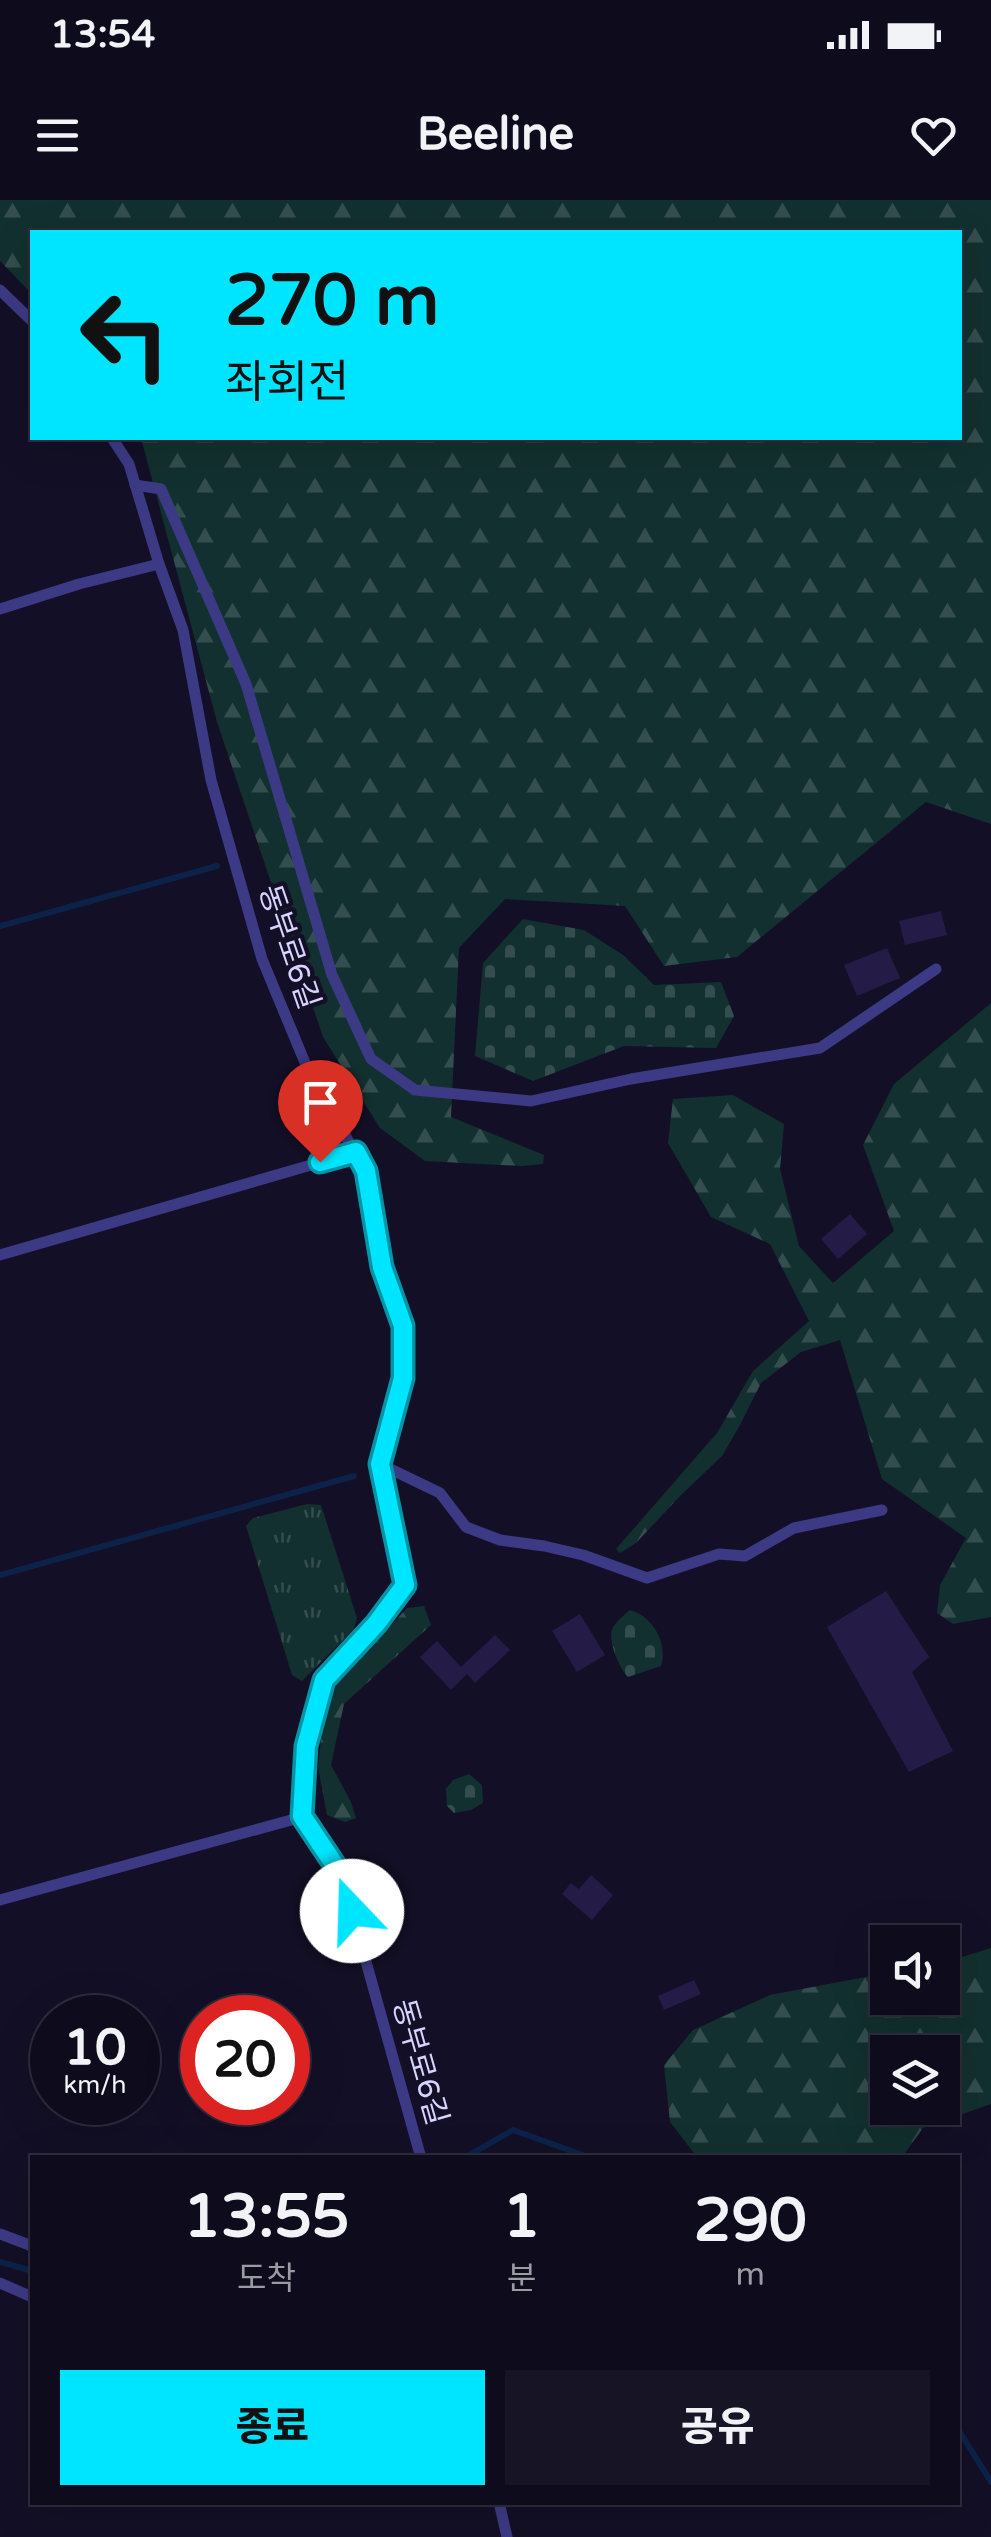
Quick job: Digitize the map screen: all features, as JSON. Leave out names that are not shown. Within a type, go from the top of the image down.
[{"type":"lane","points":[[0,290],[30,319]]},
{"type":"lane","name":"동부로6길","points":[[113,440],[129,464],[183,630],[211,780],[262,959],[306,1065],[366,1171],[382,1267],[403,1326],[403,1378],[380,1464],[405,1585],[376,1624],[324,1680],[306,1746],[302,1816],[342,1876],[420,2155]]},
{"type":"lane","points":[[135,485],[161,490],[246,684],[332,975],[371,1059],[415,1090],[531,1101],[631,1079],[820,1048],[936,969]]},
{"type":"lane","points":[[0,609],[159,564]]},
{"type":"lane","points":[[0,1255],[356,1152]]},
{"type":"lane","points":[[380,1464],[440,1494],[466,1527],[500,1540],[583,1555],[647,1578],[719,1554],[745,1556],[794,1528],[882,1510]]},
{"type":"lane","points":[[0,1900],[302,1816]]},
{"type":"lane","points":[[0,2234],[30,2245]]},
{"type":"lane","points":[[0,2283],[30,2296]]},
{"type":"lane","points":[[501,2505],[507,2537]]},
{"type":"green space","points":[[0,200],[991,200],[991,824],[926,802],[737,957],[664,966],[625,906],[505,899],[459,948],[451,1117],[544,1155],[543,1164],[425,1161],[380,1128],[323,1037],[217,722],[142,440],[962,440],[962,230],[30,230],[30,292],[0,261]]},
{"type":"green space","points":[[523,919],[584,930],[623,955],[654,985],[721,982],[734,1016],[716,1048],[624,1046],[533,1081],[475,1056],[483,963]]},
{"type":"green space","points":[[991,1003],[991,1617],[953,1624],[937,1613],[940,1585],[966,1538],[882,1479],[840,1340],[801,1352],[761,1383],[722,1456],[636,1543],[620,1553],[616,1549],[717,1433],[753,1371],[809,1321],[770,1244],[711,1217],[668,1143],[673,1099],[733,1095],[784,1124],[780,1169],[799,1246],[833,1283],[894,1231],[863,1145],[894,1084]]},
{"type":"green space","points":[[307,1504],[321,1505],[357,1618],[354,1629],[302,1681],[292,1675],[246,1526],[253,1518]]},
{"type":"green space","points":[[424,1606],[431,1625],[344,1704],[331,1765],[356,1818],[345,1822],[327,1815],[318,1767],[323,1719],[336,1685],[407,1608]]},
{"type":"green space","points":[[630,1610],[646,1618],[657,1632],[663,1658],[661,1666],[628,1677],[615,1654],[611,1634]]},
{"type":"green space","points":[[469,1774],[482,1785],[483,1803],[454,1813],[447,1806],[446,1789],[453,1780]]},
{"type":"green space","points":[[991,1948],[991,2104],[960,2115],[960,2035],[870,2035],[870,2125],[932,2125],[923,2128],[903,2155],[695,2155],[670,2122],[664,2065],[693,2030],[770,1995],[870,1976],[870,2015],[960,2015],[960,1958]]},
{"type":"building","points":[[941,911],[947,935],[905,945],[899,921]]},
{"type":"building","points":[[887,948],[900,978],[857,996],[844,965]]},
{"type":"building","points":[[850,1214],[867,1234],[838,1259],[821,1239]]},
{"type":"building","points":[[886,1591],[929,1657],[912,1672],[953,1751],[909,1772],[827,1627]]},
{"type":"building","points":[[580,1614],[605,1655],[577,1672],[552,1631]]},
{"type":"building","points":[[495,1635],[510,1650],[475,1683],[467,1674],[451,1690],[420,1657],[437,1641],[461,1667]]},
{"type":"building","points":[[591,1875],[613,1895],[592,1920],[562,1894],[571,1883],[579,1889]]},
{"type":"building","points":[[694,1980],[701,1994],[664,2010],[658,1996]]},
{"type":"waterway","points":[[0,926],[217,866]]},
{"type":"waterway","points":[[0,1575],[354,1476]]},
{"type":"waterway","points":[[469,2155],[513,2130],[583,2155]]},
{"type":"waterway","points":[[0,2262],[30,2270]]},
{"type":"waterway","points":[[960,2432],[991,2482]]},
{"type":"route","points":[[320,1162],[356,1152],[366,1171],[382,1267],[403,1326],[403,1378],[380,1464],[405,1585],[376,1624],[324,1680],[306,1746],[302,1816],[342,1876],[352,1911]]}]
